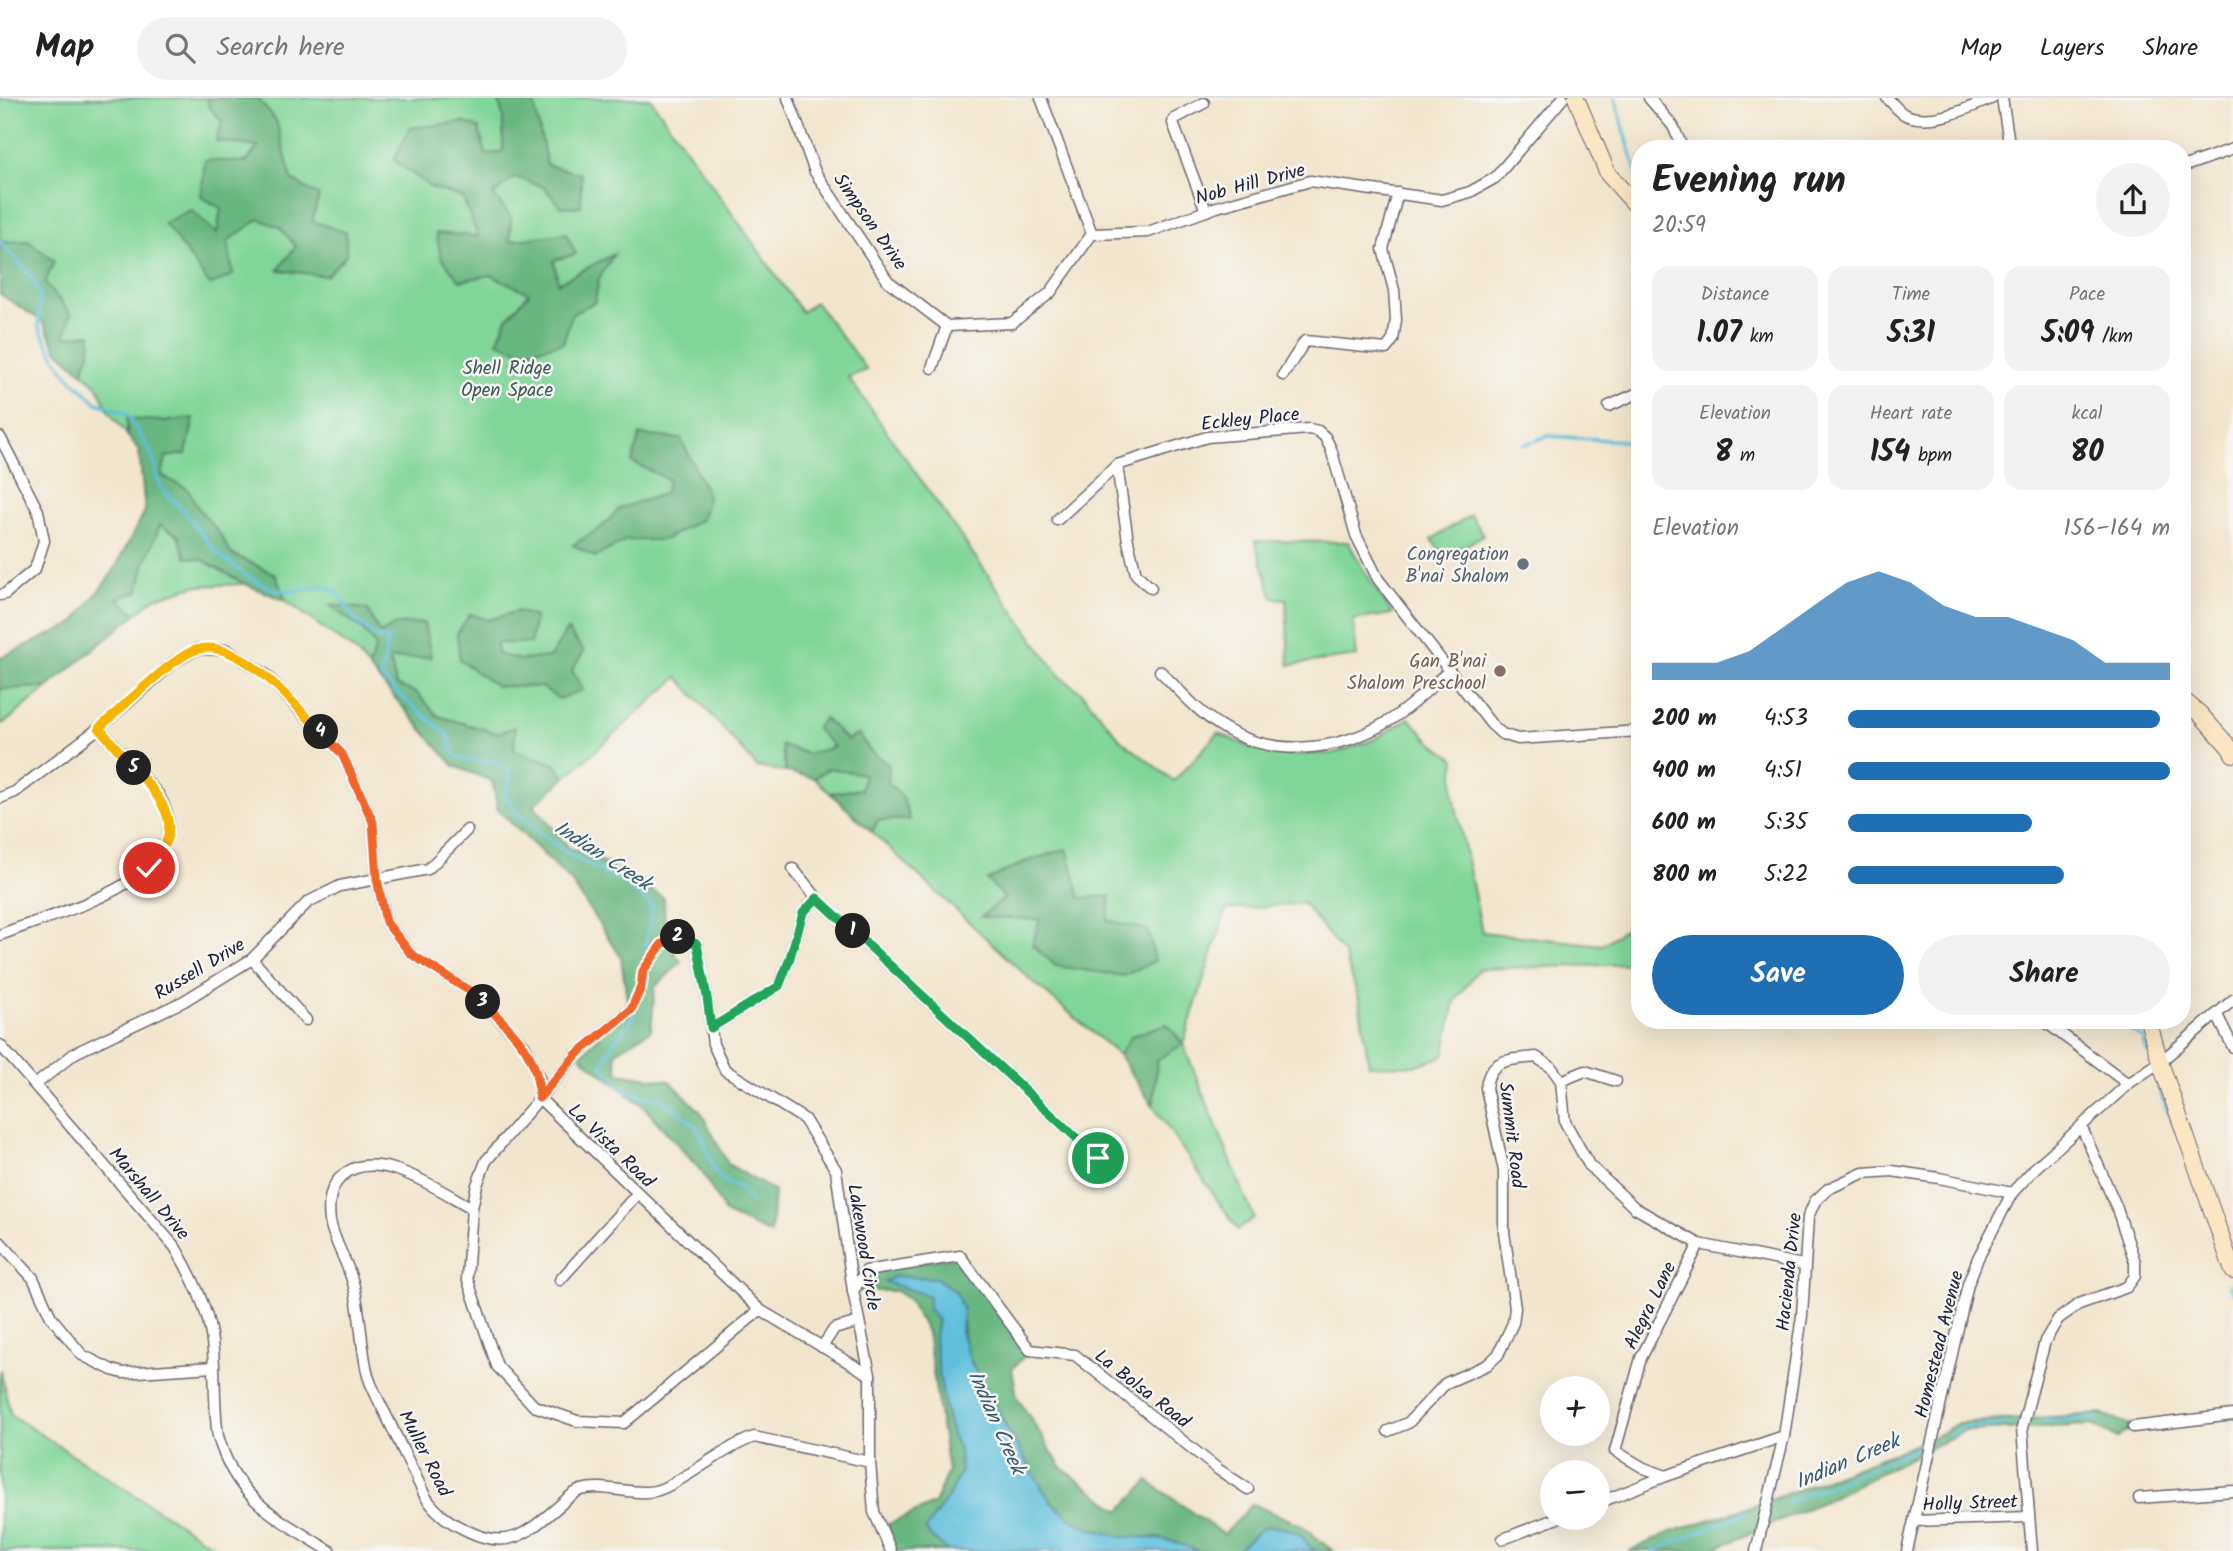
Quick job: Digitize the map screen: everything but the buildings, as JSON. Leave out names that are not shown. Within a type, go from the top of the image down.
[{"type":"street","name":"Simpson Drive","points":[[788,98],[815,172],[888,281],[947,326]]},
{"type":"street","points":[[932,369],[947,326],[1012,323],[1050,293],[1092,233],[1041,98]]},
{"type":"street","name":"Nob Hill Drive","points":[[1092,233],[1148,232],[1206,211],[1310,181],[1442,200],[1470,192],[1495,178],[1563,98]]},
{"type":"street","points":[[1576,98],[1608,174],[1631,199]]},
{"type":"street","points":[[1649,98],[1673,126],[1679,140]]},
{"type":"street","points":[[1887,98],[1906,116],[1932,118],[1993,98]]},
{"type":"street","points":[[2002,98],[2009,140]]},
{"type":"street","points":[[1204,103],[1174,119],[1173,123],[1206,211]]},
{"type":"street","points":[[2191,164],[2233,149]]},
{"type":"street","points":[[1283,375],[1305,341],[1386,349],[1393,340],[1396,320],[1394,290],[1383,249],[1398,193]]},
{"type":"street","points":[[1609,407],[1631,396]]},
{"type":"street","name":"Eckley Place","points":[[1056,520],[1116,465],[1207,437],[1293,429],[1318,431],[1325,437],[1331,449],[1356,535],[1378,579],[1449,671]]},
{"type":"street","points":[[0,437],[38,511],[44,541],[35,569],[5,594],[0,595]]},
{"type":"street","points":[[1116,465],[1136,574],[1151,588]]},
{"type":"street","points":[[0,798],[15,792],[99,728],[174,662],[197,649],[227,650],[265,674],[342,754],[373,822],[377,879],[386,922],[411,954],[476,995],[525,1046],[539,1078],[539,1098]]},
{"type":"street","points":[[1160,671],[1219,725],[1250,740],[1276,747],[1302,749],[1346,742],[1387,722],[1449,671],[1502,734],[1518,739],[1631,732]]},
{"type":"street","points":[[2191,706],[2232,746]]},
{"type":"street","points":[[0,935],[70,909],[118,887],[149,868],[162,852],[168,824],[164,804],[99,728]]},
{"type":"street","name":"Russell Drive","points":[[35,1085],[75,1053],[184,1001],[252,959],[308,902],[340,886],[428,869],[467,830]]},
{"type":"street","points":[[793,869],[817,898],[1098,1158]]},
{"type":"street","points":[[711,1028],[779,986],[803,913],[817,898]]},
{"type":"street","name":"Lakewood Circle","points":[[760,1310],[624,1423],[577,1421],[534,1406],[497,1366],[467,1278],[472,1209],[486,1161],[577,1054],[631,1010],[641,987],[643,971],[662,944],[680,936],[697,944],[713,1045],[725,1069],[804,1119],[836,1170],[853,1291],[870,1375],[870,1462],[874,1512],[891,1551]]},
{"type":"street","points":[[252,959],[306,1020]]},
{"type":"street","name":"Homestead Avenue","points":[[1907,1551],[1968,1284],[1978,1258],[2012,1193],[2035,1168],[2128,1084],[2160,1062],[2233,1000]]},
{"type":"street","points":[[2217,1015],[2233,1047]]},
{"type":"street","points":[[2055,1029],[2128,1084]]},
{"type":"street","points":[[2151,1029],[2233,1271]]},
{"type":"street","name":"Marshall Drive","points":[[0,1045],[175,1247],[187,1268],[208,1318],[218,1436],[228,1464],[237,1479],[260,1506],[330,1551]]},
{"type":"street","name":"Summit Road","points":[[1388,1431],[1408,1423],[1446,1383],[1487,1365],[1498,1355],[1513,1323],[1516,1308],[1504,1232],[1504,1171],[1487,1097],[1487,1077],[1494,1065],[1536,1057],[1551,1068],[1561,1081]]},
{"type":"street","points":[[1616,1081],[1585,1072],[1561,1081],[1564,1122],[1589,1165],[1635,1208],[1699,1244],[1804,1265]]},
{"type":"street","name":"La Vista Road","points":[[539,1098],[760,1310],[870,1375]]},
{"type":"street","points":[[2032,1551],[2022,1428],[2045,1341],[2058,1319],[2079,1304],[2127,1287],[2135,1276],[2135,1262],[2116,1206],[2081,1126]]},
{"type":"street","name":"Muller Road","points":[[472,1209],[411,1175],[376,1166],[362,1166],[343,1174],[333,1186],[329,1202],[330,1220],[336,1242],[355,1290],[369,1378],[425,1496],[434,1510],[450,1523],[481,1537],[505,1541],[527,1532],[576,1492],[593,1489],[655,1491],[754,1437],[870,1462]]},
{"type":"street","name":"Hacienda Drive","points":[[1756,1551],[1784,1436],[1801,1316],[1808,1217],[1815,1201],[1828,1189],[1863,1174],[1892,1171],[2012,1193]]},
{"type":"street","points":[[560,1280],[637,1194]]},
{"type":"street","points":[[0,1242],[33,1278],[51,1317],[82,1355],[123,1373],[214,1367]]},
{"type":"street","name":"Alegra Lane","points":[[1666,1476],[1644,1468],[1615,1451],[1641,1358],[1699,1244]]},
{"type":"street","name":"La Bolsa Road","points":[[853,1291],[866,1271],[960,1256],[1030,1350],[1075,1355],[1219,1470],[1248,1489]]},
{"type":"street","points":[[822,1347],[834,1329],[859,1322]]},
{"type":"street","points":[[2133,1427],[2233,1415]]},
{"type":"street","points":[[1610,1498],[1784,1436]]},
{"type":"street","points":[[2139,1498],[2233,1491]]},
{"type":"street","name":"Holly Street","points":[[1914,1521],[2028,1517]]},
{"type":"street","points":[[1503,1539],[1540,1525]]},
{"type":"green space","name":"Shell Ridge Open Space","points":[[0,98],[650,98],[802,312],[815,302],[867,370],[848,377],[1051,664],[1061,677],[1081,692],[1121,740],[1174,781],[1218,733],[1252,748],[1288,755],[1334,753],[1373,740],[1409,718],[1430,741],[1455,759],[1453,792],[1482,932],[1602,945],[1631,925],[1631,964],[1479,969],[1455,1001],[1444,1056],[1414,1066],[1369,1065],[1359,999],[1344,954],[1303,903],[1226,910],[1183,1044],[1254,1218],[1238,1230],[1153,1106],[1157,1060],[1183,1043],[1167,1024],[1131,1036],[1119,1055],[1032,981],[872,832],[878,820],[910,819],[902,796],[888,783],[888,765],[869,750],[859,735],[834,747],[808,754],[782,745],[786,772],[757,767],[678,677],[556,786],[497,733],[403,707],[390,659],[405,658],[405,638],[376,646],[369,668],[356,652],[286,601],[275,574],[232,554],[203,560],[245,584],[195,586],[155,598],[136,614],[117,598],[138,592],[144,565],[160,525],[178,535],[186,557],[202,559],[127,420],[127,435],[108,410],[97,385],[82,372],[89,353],[57,350],[8,242],[0,242]],"holes":[[[1067,849],[1080,898],[1107,920],[982,917],[1005,898],[988,880],[1025,862]]]},
{"type":"green space","points":[[207,98],[257,98],[276,120],[292,180],[319,196],[312,221],[346,232],[346,255],[326,276],[278,270],[296,246],[279,227],[259,219],[228,241],[233,275],[210,285],[164,223],[191,210],[217,234],[221,208],[201,197],[205,160],[246,162],[258,147],[216,141],[222,121],[209,107]]},
{"type":"green space","points":[[498,98],[533,99],[547,165],[581,174],[581,206],[561,207],[544,187],[515,177],[493,195],[511,217],[510,241],[566,233],[576,254],[554,260],[558,283],[614,254],[599,278],[595,302],[572,314],[563,343],[523,352],[497,342],[507,318],[529,293],[491,275],[460,281],[441,257],[436,233],[478,236],[463,198],[430,187],[394,160],[410,128],[463,122],[479,128],[486,155],[503,151],[503,117]]},
{"type":"green space","points":[[29,241],[54,261],[45,283],[71,314],[65,337],[91,334],[90,353],[82,372],[57,350],[43,322],[0,294],[0,242]]},
{"type":"green space","points":[[194,418],[186,454],[166,457],[162,476],[188,489],[198,508],[220,534],[231,554],[275,574],[286,601],[245,584],[203,560],[186,557],[178,535],[160,525],[144,565],[138,592],[118,598],[136,614],[48,687],[0,689],[0,658],[73,624],[113,572],[145,511],[139,451],[127,435],[127,419],[166,421]]},
{"type":"green space","points":[[640,435],[681,439],[708,495],[702,519],[664,540],[626,540],[595,557],[573,545],[602,527],[620,508],[664,494],[669,480],[632,462]]},
{"type":"green space","points":[[1471,515],[1483,535],[1444,559],[1432,539]]},
{"type":"green space","points":[[1255,541],[1348,542],[1392,614],[1353,620],[1357,656],[1289,665],[1286,599],[1273,598]]},
{"type":"green space","points":[[329,605],[367,609],[380,634],[397,624],[424,623],[431,657],[390,659],[396,685],[417,693],[438,716],[497,733],[515,727],[514,750],[555,764],[565,778],[534,805],[569,848],[603,862],[664,898],[665,939],[681,962],[655,987],[651,1030],[615,1053],[618,1073],[670,1081],[701,1112],[728,1164],[774,1191],[771,1234],[726,1214],[702,1172],[643,1106],[580,1056],[628,1006],[621,957],[570,880],[498,810],[492,781],[454,766],[369,668],[376,646],[362,629]]},
{"type":"green space","points":[[518,611],[535,617],[530,643],[497,643],[497,654],[521,660],[550,657],[567,630],[584,651],[572,670],[583,690],[559,699],[541,687],[496,686],[460,660],[457,634],[470,614],[488,620]]},
{"type":"green space","points":[[48,687],[6,722],[0,724],[0,689]]},
{"type":"green space","points":[[824,718],[847,740],[859,734],[869,750],[889,765],[888,783],[902,796],[910,820],[878,820],[872,832],[830,793],[861,789],[864,774],[829,768],[814,778],[786,772],[781,745],[808,754],[834,747],[816,729]]},
{"type":"green space","points":[[829,768],[864,774],[861,789],[830,793],[814,778]]},
{"type":"green space","points":[[1067,849],[1080,898],[1110,896],[1107,920],[1148,930],[1155,961],[1124,976],[1056,966],[1032,945],[1040,920],[981,917],[1005,898],[987,880],[1025,862]]},
{"type":"green space","points":[[1167,1024],[1183,1044],[1157,1060],[1153,1106],[1119,1055],[1131,1036]]},
{"type":"green space","points":[[960,1256],[1030,1350],[1012,1369],[1017,1397],[1061,1467],[1120,1511],[1148,1481],[1224,1535],[1252,1504],[1300,1524],[1333,1551],[1316,1551],[1310,1548],[1301,1535],[1282,1528],[1261,1529],[1236,1551],[1199,1551],[1158,1538],[1111,1535],[1077,1522],[1047,1495],[1023,1459],[971,1361],[964,1339],[963,1311],[930,1296],[938,1321],[934,1340],[945,1409],[958,1447],[961,1470],[949,1496],[926,1529],[931,1537],[948,1551],[891,1551],[880,1528],[934,1504],[948,1471],[927,1332],[908,1299],[896,1291],[853,1291],[866,1271]]},
{"type":"green space","points":[[0,1369],[11,1415],[221,1551],[0,1551]]},
{"type":"green space","points":[[2102,1414],[2133,1427],[2118,1438],[2092,1425],[1964,1431],[1824,1501],[1709,1551],[1629,1551],[1671,1532],[1768,1501],[1933,1438],[1958,1423]]},
{"type":"water","points":[[895,1276],[936,1278],[956,1292],[963,1311],[961,1331],[971,1363],[1050,1501],[1074,1521],[1092,1529],[1122,1537],[1171,1541],[1200,1551],[948,1551],[931,1537],[926,1529],[949,1496],[961,1470],[958,1447],[945,1409],[934,1340],[938,1321],[928,1309],[929,1296],[885,1282]]},
{"type":"water","points":[[1269,1526],[1296,1532],[1316,1551],[1236,1551],[1261,1529]]},
{"type":"waterway","points":[[1615,98],[1631,154]]},
{"type":"waterway","name":"Indian Creek","points":[[0,242],[31,276],[39,294],[39,328],[56,359],[69,377],[97,403],[126,413],[152,454],[160,487],[182,509],[215,551],[245,575],[274,590],[296,591],[323,586],[337,592],[355,620],[377,638],[388,638],[381,677],[448,735],[454,754],[464,760],[493,761],[510,771],[506,797],[519,815],[543,836],[577,859],[621,881],[652,906],[645,944]]},
{"type":"waterway","points":[[1523,445],[1548,436],[1631,441]]},
{"type":"waterway","name":"Indian Creek","points":[[635,1016],[613,1043],[602,1065],[613,1079],[627,1090],[643,1097],[660,1098],[690,1121],[703,1139],[715,1172],[729,1183],[740,1187],[752,1203]]},
{"type":"waterway","points":[[2129,1029],[2143,1038],[2148,1053]]},
{"type":"waterway","points":[[2158,1087],[2175,1127]]},
{"type":"waterway","points":[[2229,1284],[2233,1292]]},
{"type":"waterway","name":"Indian Creek","points":[[2042,1421],[2097,1418]]},
{"type":"waterway","name":"Indian Creek","points":[[1951,1434],[1963,1428],[2009,1424]]},
{"type":"waterway","name":"Indian Creek","points":[[1787,1503],[1918,1448]]},
{"type":"waterway","name":"Indian Creek","points":[[1653,1551],[1746,1513]]},
{"type":"place","name":"Congregation B'nai Shalom","points":[[1523,564]]},
{"type":"place","name":"Gan B'nai Shalom Preschool","points":[[1500,671]]},
{"type":"route","points":[[149,868],[157,860],[166,843],[168,824],[164,804],[99,728],[174,662],[197,649],[227,650],[265,674],[342,754],[373,822],[377,879],[386,922],[411,954],[476,995],[525,1046],[539,1078],[539,1098],[577,1054],[631,1010],[641,987],[643,971],[662,944],[680,936],[697,944],[711,1028],[779,986],[803,913],[817,898],[1098,1158]]}]
